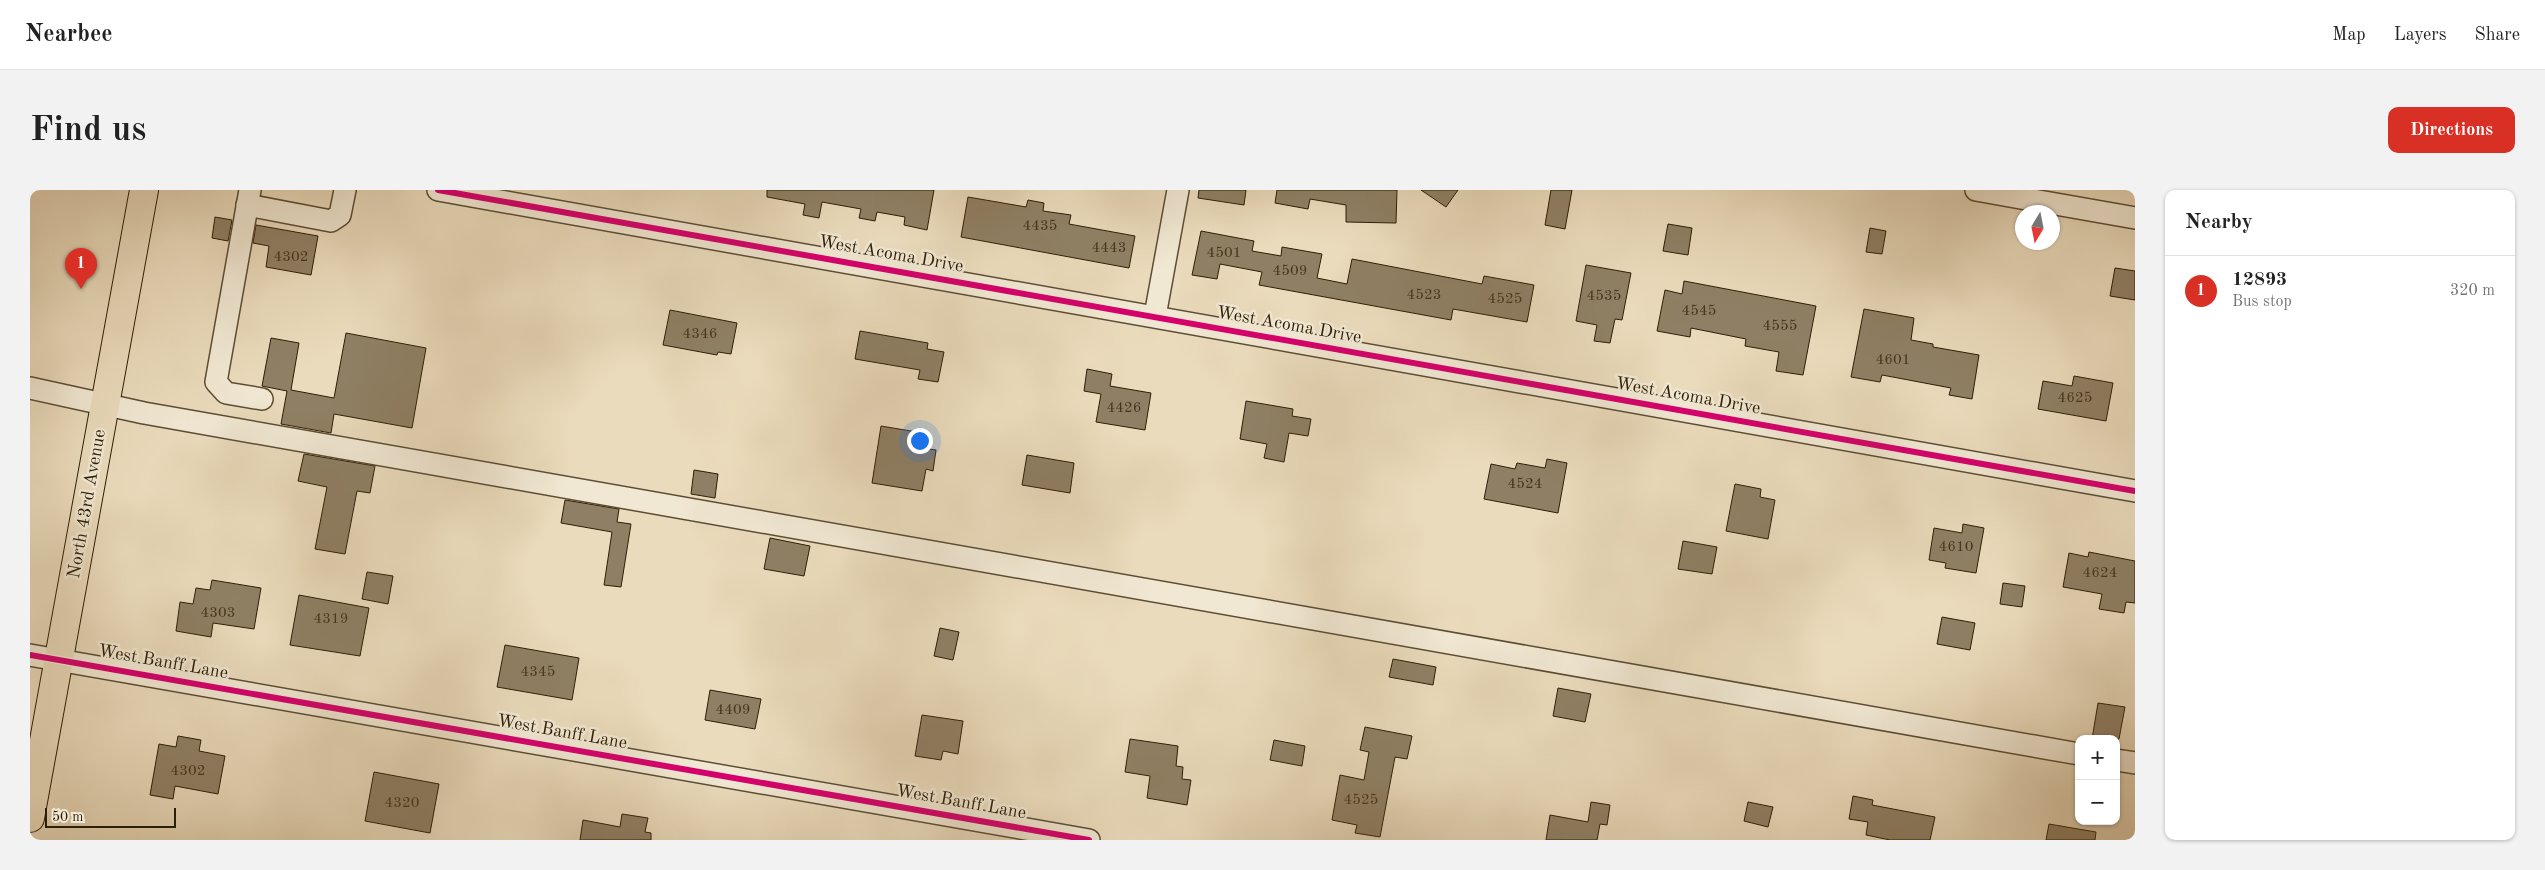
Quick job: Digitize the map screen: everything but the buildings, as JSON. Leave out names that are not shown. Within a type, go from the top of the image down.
[{"type":"main road","name":"North 43rd Avenue","points":[[30,818],[144,190]]},
{"type":"street","points":[[262,399],[226,393],[216,382],[249,198],[332,221],[340,215],[345,190]]},
{"type":"street","name":"West Acoma Drive","points":[[438,190],[2135,491]]},
{"type":"street","points":[[1155,316],[1178,190]]},
{"type":"street","points":[[1976,190],[2135,218]]},
{"type":"street","points":[[30,388],[193,422],[2075,753]]},
{"type":"street","name":"West Banff Lane","points":[[30,655],[1089,840]]},
{"type":"street","points":[[2120,761],[2135,764]]},
{"type":"cycle path","points":[[438,190],[2135,491]]},
{"type":"cycle path","points":[[30,655],[1089,840]]},
{"type":"place","name":"12893","points":[[81,289]]}]
